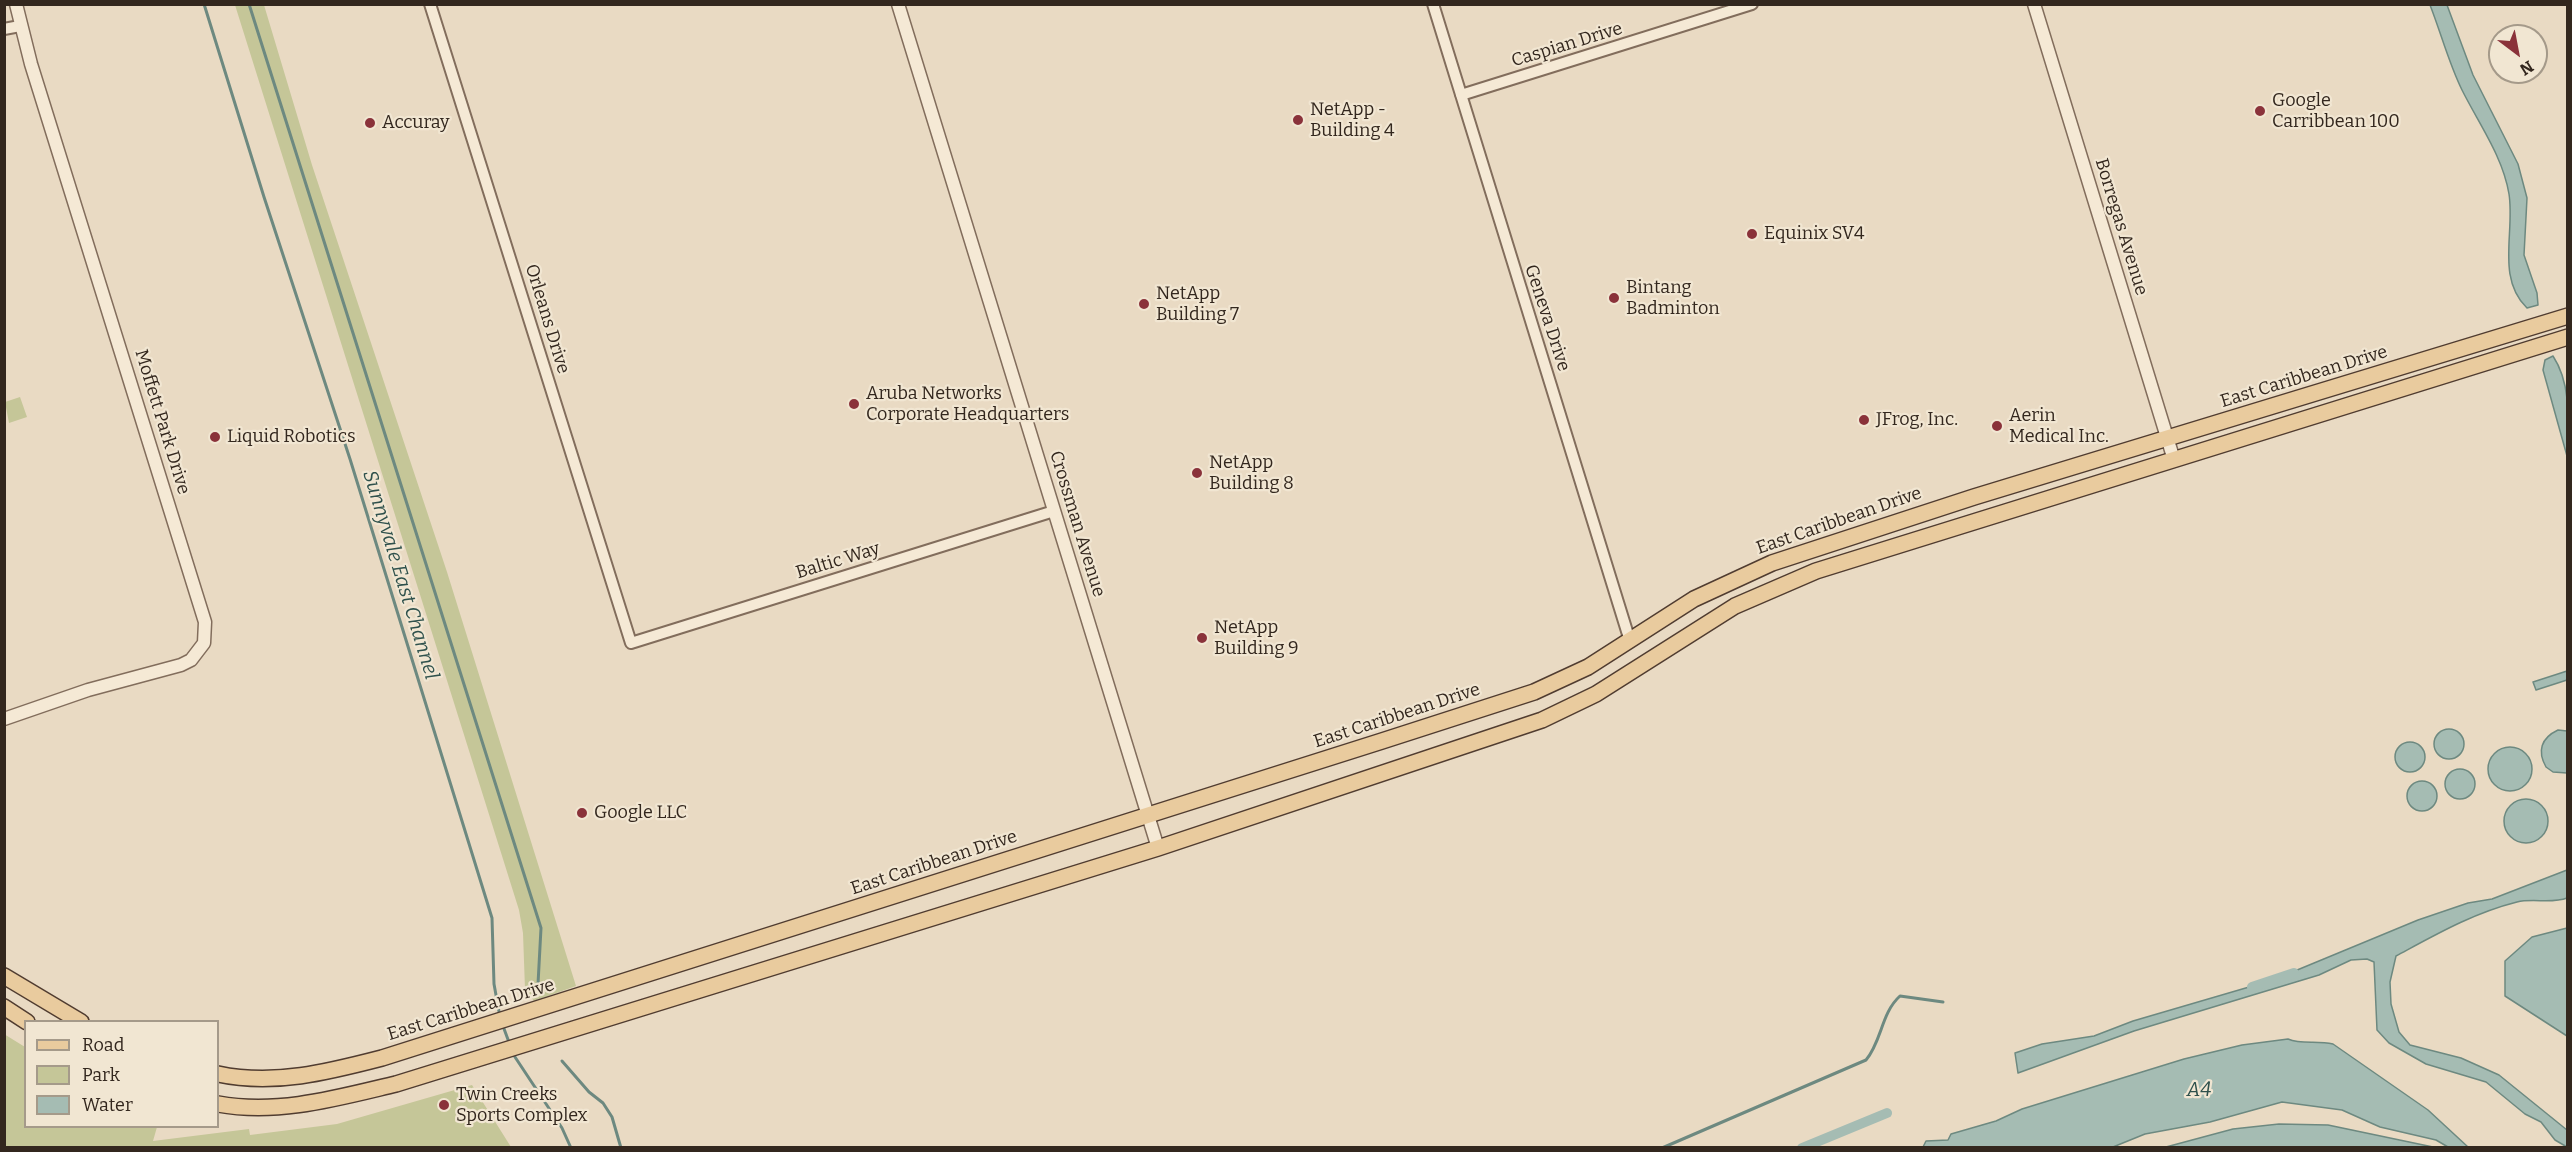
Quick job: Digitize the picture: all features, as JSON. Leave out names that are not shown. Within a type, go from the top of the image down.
[{"type":"main road","name":"East Caribbean Drive","points":[[219,1074],[236,1078],[317,1075],[382,1058],[1534,692],[1588,667],[1694,599],[1772,563],[1955,503],[2566,316]]},
{"type":"main road","points":[[219,1104],[238,1108],[308,1105],[396,1083],[1158,848],[1542,720],[1596,694],[1719,616],[1773,588],[1860,557],[2567,337]]},
{"type":"main road","points":[[4,976],[78,1020]]},
{"type":"main road","points":[[4,1008],[24,1020]]},
{"type":"street","name":"Moffett Park Drive","points":[[4,719],[88,690],[181,665],[199,652],[206,634],[205,622],[182,545],[20,26],[16,4]]},
{"type":"street","name":"Orleans Drive","points":[[430,4],[631,643]]},
{"type":"street","name":"Crossman Avenue","points":[[898,4],[1158,848]]},
{"type":"street","name":"Geneva Drive","points":[[1433,4],[1630,641]]},
{"type":"street","name":"Caspian Drive","points":[[1461,95],[1752,4]]},
{"type":"street","name":"Borregas Avenue","points":[[2034,4],[2174,460]]},
{"type":"street","points":[[4,29],[20,26]]},
{"type":"street","name":"Baltic Way","points":[[631,643],[1054,511]]},
{"type":"green space","points":[[235,5],[264,5],[312,165],[447,572],[576,986],[534,1001],[525,989],[523,933],[519,910]]},
{"type":"green space","points":[[20,397],[27,417],[9,423],[5,402]]},
{"type":"green space","name":"Twin Creeks Sports Complex","points":[[4,1034],[24,1046],[24,1128],[157,1128],[153,1141],[249,1129],[250,1135],[337,1124],[472,1085],[511,1147],[5,1147]]},
{"type":"water","points":[[2430,5],[2447,5],[2473,75],[2518,164],[2527,198],[2524,255],[2537,293],[2538,305],[2527,308],[2512,283],[2509,269],[2510,209],[2506,180],[2490,141],[2457,80]]},
{"type":"water","points":[[2553,356],[2563,379],[2568,404],[2567,456],[2543,370],[2545,360]]},
{"type":"water","points":[[2567,671],[2567,680],[2536,690],[2533,682]]},
{"type":"water","points":[[2449,729],[2460,733],[2464,744],[2460,755],[2449,759],[2438,755],[2434,744],[2438,733]]},
{"type":"water","points":[[2558,730],[2567,731],[2567,773],[2553,772],[2546,767],[2543,761],[2542,745],[2552,733]]},
{"type":"water","points":[[2410,742],[2421,746],[2425,757],[2421,768],[2410,772],[2399,768],[2395,757],[2399,746]]},
{"type":"water","points":[[2510,747],[2526,753],[2532,769],[2526,785],[2510,791],[2494,785],[2488,769],[2494,753]]},
{"type":"water","points":[[2460,769],[2471,773],[2475,784],[2471,795],[2460,799],[2449,795],[2445,784],[2449,773]]},
{"type":"water","points":[[2422,781],[2433,785],[2437,796],[2433,807],[2422,811],[2411,807],[2407,796],[2411,785]]},
{"type":"water","points":[[2526,799],[2542,805],[2548,821],[2542,837],[2526,843],[2510,837],[2504,821],[2510,805]]},
{"type":"water","points":[[2567,870],[2567,898],[2555,901],[2517,902],[2455,925],[2396,956],[2390,982],[2391,1004],[2399,1032],[2410,1045],[2461,1058],[2499,1075],[2567,1130],[2567,1147],[2555,1140],[2541,1122],[2525,1114],[2486,1082],[2426,1064],[2389,1043],[2377,1030],[2374,962],[2367,959],[2351,960],[2319,975],[2134,1031],[2018,1073],[2015,1053],[2042,1044],[2094,1036],[2133,1021],[2273,980],[2418,920],[2468,903],[2492,899]]},
{"type":"water","points":[[2568,928],[2567,1036],[2505,996],[2505,961],[2532,937]]},
{"type":"water","name":"A4","points":[[2288,1039],[2333,1044],[2428,1110],[2468,1147],[2448,1147],[2436,1140],[2380,1127],[2342,1110],[2282,1102],[2210,1122],[2145,1134],[2113,1147],[1923,1147],[1926,1141],[1948,1140],[1951,1134],[1996,1121],[2022,1109],[2184,1059],[2242,1045]]},
{"type":"water","name":"A4","points":[[2279,1124],[2328,1125],[2433,1147],[2166,1147],[2233,1129]]},
{"type":"waterway","name":"Sunnyvale East Channel","points":[[204,4],[264,197],[350,459],[492,918],[494,984],[500,1017]]},
{"type":"waterway","points":[[249,4],[541,928],[538,984]]},
{"type":"waterway","points":[[2252,987],[2294,973]]},
{"type":"waterway","points":[[1662,1148],[1866,1060],[1889,1011],[1900,996],[1943,1002]]},
{"type":"waterway","name":"Sunnyvale East Channel","points":[[503,1026],[510,1045]]},
{"type":"waterway","name":"Sunnyvale East Channel","points":[[513,1054],[562,1128],[571,1148]]},
{"type":"waterway","points":[[562,1061],[589,1092],[603,1103],[612,1117],[621,1148]]},
{"type":"waterway","points":[[1802,1148],[1887,1113]]},
{"type":"place","name":"Google Carribbean 100","points":[[2260,111]]},
{"type":"place","name":"NetApp - Building 4","points":[[1298,120]]},
{"type":"place","name":"Accuray","points":[[370,123]]},
{"type":"place","name":"Equinix SV4","points":[[1752,234]]},
{"type":"place","name":"Bintang Badminton","points":[[1614,298]]},
{"type":"place","name":"NetApp Building 7","points":[[1144,304]]},
{"type":"place","name":"Aruba Networks Corporate Headquarters","points":[[854,404]]},
{"type":"place","name":"JFrog, Inc.","points":[[1864,420]]},
{"type":"place","name":"Aerin Medical Inc.","points":[[1997,426]]},
{"type":"place","name":"Liquid Robotics","points":[[215,437]]},
{"type":"place","name":"NetApp Building 8","points":[[1197,473]]},
{"type":"place","name":"NetApp Building 9","points":[[1202,638]]},
{"type":"place","name":"Google LLC","points":[[582,813]]},
{"type":"place","name":"Twin Creeks Sports Complex","points":[[444,1105]]}]
